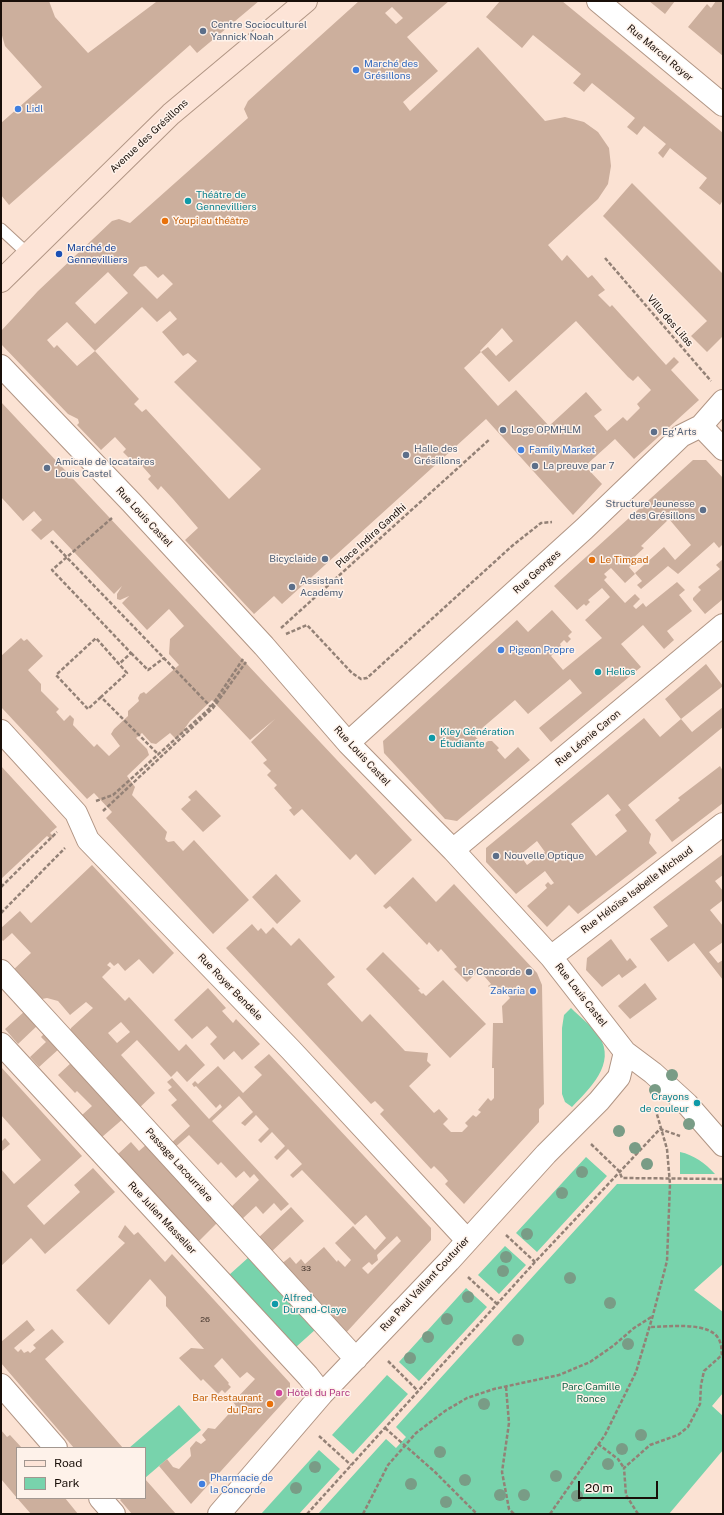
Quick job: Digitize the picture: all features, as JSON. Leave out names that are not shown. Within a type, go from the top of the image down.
[{"type":"main road","name":"Avenue des Grésillons","points":[[1,281],[171,114],[306,1]]},
{"type":"street","name":"Rue Marcel Royer","points":[[598,1],[723,105]]},
{"type":"street","name":"Rue Louis Castel","points":[[1,366],[264,646],[348,743],[453,850],[551,957],[625,1052],[653,1073],[687,1104],[723,1145]]},
{"type":"street","name":"Rue Georges","points":[[348,743],[584,529],[681,436],[701,426],[718,392]]},
{"type":"street","points":[[701,426],[723,449]]},
{"type":"street","name":"Rue Léonie Caron","points":[[453,850],[723,625]]},
{"type":"street","name":"Rue Royer Bendele","points":[[1,731],[80,821],[88,840],[291,1050],[467,1240]]},
{"type":"street","name":"Rue Héloïse Isabelle Michaud","points":[[551,957],[723,824]]},
{"type":"street","name":"Passage Lacourrière","points":[[1,971],[356,1359]]},
{"type":"street","name":"Rue Julien Masselier","points":[[1,1044],[303,1371],[322,1394]]},
{"type":"street","name":"Rue Paul Vaillant Couturier","points":[[219,1514],[322,1394],[546,1154],[599,1101],[619,1077],[625,1052]]},
{"type":"street","points":[[1,1385],[55,1447]]},
{"type":"street","points":[[101,1499],[114,1514]]},
{"type":"lane","points":[[1,230],[28,254]]},
{"type":"path","name":"Villa des Lilas","points":[[605,258],[718,392]]},
{"type":"path","name":"Place Indira Gandhi","points":[[264,646],[490,439]]},
{"type":"path","points":[[130,502],[52,570],[148,670],[164,658]]},
{"type":"path","points":[[212,708],[250,650],[264,646],[307,625],[352,673],[361,680],[367,678],[512,546],[540,523],[560,522],[584,529]]},
{"type":"path","points":[[51,541],[212,708]]},
{"type":"path","points":[[96,638],[127,673],[101,697],[88,709],[56,675],[96,638]]},
{"type":"path","points":[[1,913],[80,821],[82,807],[113,795],[159,756],[212,708],[247,661],[264,646]]},
{"type":"path","points":[[119,664],[131,653]]},
{"type":"path","points":[[101,697],[159,756]]},
{"type":"path","points":[[1,887],[159,756]]},
{"type":"path","points":[[550,1514],[605,1435],[636,1372],[650,1327],[667,1261],[670,1179],[667,1149],[654,1106]]},
{"type":"path","points":[[660,1129],[687,1138]]},
{"type":"path","points":[[307,1514],[385,1428],[417,1390],[619,1171],[660,1129]]},
{"type":"path","points":[[591,1144],[619,1171],[622,1178],[723,1179]]},
{"type":"path","points":[[506,1235],[535,1262]]},
{"type":"path","points":[[463,1272],[497,1304]]},
{"type":"path","points":[[363,1514],[388,1465],[416,1433],[445,1411],[467,1398],[506,1387],[559,1375],[590,1362],[653,1315]]},
{"type":"path","points":[[624,1468],[650,1445],[678,1435],[688,1427],[700,1404],[701,1385],[704,1371],[722,1355],[720,1341],[711,1330],[696,1326],[650,1327]]},
{"type":"path","points":[[385,1359],[417,1390]]},
{"type":"path","points":[[506,1387],[509,1423],[502,1472],[509,1509],[514,1514]]},
{"type":"path","points":[[385,1428],[435,1472],[477,1514]]},
{"type":"path","points":[[317,1434],[352,1465]]},
{"type":"path","points":[[598,1444],[618,1459],[624,1468],[626,1495],[638,1514]]},
{"type":"green space","points":[[571,1008],[599,1036],[604,1046],[605,1056],[599,1075],[593,1084],[572,1107],[565,1102],[562,1094],[562,1028],[564,1015]]},
{"type":"green space","points":[[680,1152],[699,1160],[715,1174],[680,1174]]},
{"type":"green space","points":[[586,1157],[607,1176],[537,1252],[516,1233]]},
{"type":"green space","name":"Parc Camille Ronce","points":[[617,1184],[723,1184],[723,1264],[694,1290],[723,1312],[723,1393],[712,1406],[723,1416],[723,1450],[669,1514],[318,1514],[386,1439],[396,1448],[406,1437],[396,1427]]},
{"type":"green space","points":[[505,1246],[526,1265],[499,1294],[478,1275]]},
{"type":"green space","points":[[249,1257],[316,1329],[296,1347],[229,1275]]},
{"type":"green space","points":[[466,1288],[487,1307],[419,1381],[399,1362]]},
{"type":"green space","points":[[387,1375],[408,1394],[353,1454],[332,1435]]},
{"type":"green space","points":[[179,1405],[201,1430],[146,1477],[146,1447],[130,1447]]},
{"type":"green space","points":[[319,1450],[340,1469],[299,1514],[261,1514]]},
{"type":"building","points":[[1,1],[49,1],[55,17],[88,53],[156,2],[155,1],[259,1],[197,53],[190,45],[9,205],[1,195],[1,123],[42,87],[5,46],[1,32]]},
{"type":"building","points":[[359,1],[449,1],[407,37],[438,71],[403,102],[410,111],[478,47],[545,121],[565,117],[584,122],[598,132],[609,148],[611,166],[608,184],[598,199],[548,245],[562,261],[567,255],[588,278],[592,275],[605,290],[598,295],[610,307],[612,305],[666,365],[674,357],[679,362],[671,370],[699,400],[634,459],[615,439],[585,466],[602,484],[573,515],[486,419],[282,604],[274,596],[254,614],[185,540],[198,528],[161,486],[158,490],[148,479],[151,476],[136,459],[133,462],[123,452],[126,449],[115,437],[101,450],[77,425],[79,423],[78,419],[68,414],[1,344],[1,331],[38,291],[112,221],[119,219],[130,223],[248,118],[244,109],[248,101]],"holes":[[[392,7],[403,18],[396,24],[385,13]],[[146,266],[158,278],[163,274],[173,284],[157,299],[133,275],[140,267]],[[108,272],[128,293],[95,324],[75,303]],[[142,307],[157,322],[170,311],[177,319],[162,332],[183,356],[188,353],[197,361],[174,382],[261,469],[229,499],[146,409],[142,412],[134,404],[139,399],[95,351]],[[576,321],[628,377],[633,381],[638,376],[651,390],[637,404],[640,408],[627,421],[623,417],[607,431],[594,416],[602,410],[586,392],[549,426],[516,390],[498,406],[464,368],[481,352],[509,382]],[[67,322],[95,351],[77,366],[57,345],[54,348],[47,340]],[[502,328],[513,341],[496,356],[488,347],[481,352],[480,351]]]},
{"type":"building","points":[[500,1],[562,1],[723,133],[723,200],[720,205],[699,188],[707,178],[670,148],[663,158],[658,153],[666,144],[644,126],[637,135],[627,127],[635,118],[592,83],[584,92],[573,83],[581,74],[533,35],[522,48],[486,17]]},
{"type":"building","points":[[649,1],[675,1],[665,14]]},
{"type":"building","points":[[716,1],[723,1],[723,56],[688,27],[707,4],[711,8]]},
{"type":"building","points":[[632,183],[723,274],[723,336],[707,352],[691,336],[707,321],[603,216]]},
{"type":"building","points":[[1,402],[412,840],[375,875],[356,854],[350,860],[302,809],[294,816],[289,810],[292,808],[274,788],[277,785],[267,775],[271,771],[263,763],[267,760],[251,742],[275,719],[250,740],[212,700],[190,721],[185,728],[186,729],[176,739],[170,733],[156,744],[151,743],[142,733],[136,738],[147,749],[149,755],[127,776],[135,787],[132,795],[167,832],[165,839],[168,842],[174,841],[183,851],[194,840],[249,900],[213,934],[106,818],[112,812],[94,793],[87,799],[1,707],[1,656],[21,638],[24,641],[27,639],[43,656],[28,670],[41,684],[41,691],[59,709],[56,712],[64,721],[70,715],[74,719],[73,725],[94,747],[97,744],[109,756],[120,746],[111,734],[114,729],[128,716],[128,711],[139,701],[138,698],[140,694],[144,692],[146,694],[179,665],[169,654],[170,639],[184,626],[169,609],[147,630],[122,603],[129,596],[120,600],[117,599],[117,594],[122,586],[114,594],[53,530],[41,540],[31,530],[42,520],[34,511],[23,521],[1,497]]},
{"type":"building","points":[[693,460],[706,460],[723,478],[723,544],[719,548],[714,542],[678,574],[668,566],[641,589],[637,585],[642,581],[635,573],[664,547],[675,560],[691,545],[669,519],[641,546],[644,548],[630,561],[633,564],[629,567],[635,574],[625,583],[611,568],[604,574],[607,577],[604,580],[625,603],[635,594],[640,599],[633,606],[636,609],[643,603],[646,607],[677,582],[685,590],[679,595],[692,611],[667,631],[674,640],[664,649],[643,625],[621,644],[641,667],[551,742],[539,728],[582,693],[570,679],[528,714],[515,700],[474,735],[483,745],[488,741],[492,741],[499,748],[497,750],[505,759],[518,747],[530,760],[457,821],[445,819],[384,753],[383,741],[517,620],[528,632],[552,610],[572,632],[568,636],[571,639],[567,643],[564,640],[560,644],[561,646],[551,656],[563,670],[602,638],[585,620],[610,597],[602,588],[588,600],[590,602],[586,606],[584,604],[577,610],[554,586]]},
{"type":"building","points":[[723,559],[723,599],[705,614],[693,598],[701,590],[698,587],[720,569],[716,565]]},
{"type":"building","points":[[706,664],[723,686],[681,719],[665,699]]},
{"type":"building","points":[[723,707],[723,727],[628,805],[651,834],[649,843],[657,853],[578,914],[569,905],[547,927],[527,906],[547,888],[545,885],[548,882],[551,885],[554,883],[545,871],[516,894],[486,862],[486,848],[644,718],[660,737],[681,719],[692,732]],"holes":[[[608,794],[621,810],[615,815],[627,831],[596,856],[571,824]],[[537,841],[545,852],[527,865],[520,855]]]},
{"type":"building","points":[[1,766],[57,827],[50,833],[54,837],[51,839],[47,836],[1,879]]},
{"type":"building","points":[[720,766],[723,771],[723,803],[672,842],[655,820],[680,800],[678,798]]},
{"type":"building","points":[[196,790],[221,816],[203,832],[181,809],[191,800],[188,797]]},
{"type":"building","points":[[723,854],[723,875],[715,881],[723,891],[723,900],[710,910],[723,926],[723,942],[709,952],[718,963],[723,960],[723,980],[694,943],[668,962],[650,939],[668,926],[653,907]]},
{"type":"building","points":[[92,865],[174,953],[153,974],[139,959],[125,971],[118,963],[114,966],[110,962],[107,965],[111,968],[102,977],[125,1001],[129,997],[179,1051],[186,1044],[205,1065],[187,1082],[177,1071],[171,1077],[137,1040],[121,1055],[155,1093],[137,1110],[69,1034],[71,1028],[93,1008],[86,1002],[70,1015],[58,1001],[47,998],[37,1000],[11,972],[31,953],[12,933],[3,941],[1,939],[1,928],[20,911],[31,923]],"holes":[[[121,1022],[130,1032],[117,1043],[108,1033]]]},
{"type":"building","points":[[276,874],[301,901],[277,924],[252,897]]},
{"type":"building","points":[[413,877],[436,902],[454,884],[537,973],[542,985],[544,1104],[539,1109],[539,1122],[464,1204],[445,1184],[448,1181],[442,1174],[434,1166],[431,1169],[380,1114],[384,1110],[375,1101],[371,1104],[226,948],[252,924],[258,931],[261,928],[266,934],[273,927],[291,946],[299,938],[335,977],[327,984],[362,1022],[370,1014],[405,1051],[428,1053],[427,1061],[431,1065],[409,1086],[434,1113],[439,1109],[448,1119],[443,1124],[451,1132],[462,1132],[468,1126],[465,1123],[473,1115],[476,1117],[481,1112],[478,1110],[488,1098],[491,1101],[494,1098],[494,1068],[492,1068],[493,1023],[503,1023],[502,1006],[510,998],[505,992],[502,995],[497,989],[494,992],[488,986],[491,984],[479,970],[467,982],[454,969],[457,967],[441,949],[438,952],[429,942],[427,945],[390,906],[386,909],[383,906]]},
{"type":"building","points":[[611,939],[627,961],[630,958],[637,967],[622,978],[619,974],[602,987],[586,970],[587,958]]},
{"type":"building","points":[[383,952],[420,989],[418,990],[422,994],[423,993],[426,996],[443,980],[486,1024],[450,1058],[366,969]]},
{"type":"building","points":[[645,983],[657,999],[630,1019],[618,1006]]},
{"type":"building","points":[[208,988],[226,1008],[222,1011],[233,1023],[236,1019],[260,1044],[242,1060],[234,1051],[224,1060],[210,1044],[217,1037],[207,1026],[192,1039],[174,1020]]},
{"type":"building","points":[[25,1011],[38,1025],[18,1044],[5,1029]]},
{"type":"building","points":[[45,1033],[60,1048],[39,1067],[30,1057],[46,1042],[41,1037]]},
{"type":"building","points":[[269,1054],[431,1228],[431,1240],[344,1335],[280,1265],[290,1257],[296,1264],[301,1259],[305,1264],[324,1247],[337,1262],[338,1260],[345,1267],[351,1260],[335,1243],[353,1226],[375,1250],[386,1238],[366,1215],[355,1225],[302,1170],[293,1178],[290,1175],[302,1164],[288,1149],[277,1160],[274,1157],[285,1146],[272,1132],[261,1143],[258,1140],[269,1129],[256,1115],[245,1126],[241,1123],[253,1112],[239,1096],[212,1121],[289,1204],[281,1211],[274,1203],[263,1214],[256,1206],[240,1221],[229,1209],[259,1180],[254,1174],[250,1178],[244,1171],[236,1178],[221,1162],[218,1165],[189,1135],[173,1149],[169,1145],[190,1126],[171,1105],[177,1100],[168,1090],[172,1087],[167,1082],[172,1078],[209,1119],[222,1107],[220,1104],[216,1108],[196,1086],[194,1087],[192,1084],[195,1081],[198,1084],[218,1066],[243,1093],[262,1075],[254,1067]],"holes":[[[397,1236],[401,1241],[368,1274],[362,1268],[369,1262],[372,1265],[378,1260],[377,1255]]]},
{"type":"building","points":[[72,1062],[124,1118],[102,1137],[82,1115],[92,1106],[77,1091],[75,1093],[58,1075]]},
{"type":"building","points":[[1,1067],[82,1156],[27,1206],[44,1225],[80,1192],[74,1185],[93,1168],[115,1192],[45,1254],[31,1238],[1,1266],[1,1169],[14,1184],[41,1160],[1,1115]]},
{"type":"building","points":[[5,1138],[10,1144],[2,1151],[1,1142]]},
{"type":"building","points":[[131,1142],[139,1151],[147,1144],[218,1222],[198,1242],[118,1154]]},
{"type":"building","points":[[291,1207],[304,1221],[269,1254],[256,1240]]},
{"type":"building","points":[[125,1225],[134,1235],[138,1232],[165,1262],[172,1254],[290,1383],[290,1395],[191,1504],[159,1466],[167,1459],[173,1467],[179,1469],[191,1456],[190,1448],[196,1441],[201,1444],[206,1440],[202,1435],[208,1428],[215,1429],[236,1406],[233,1402],[255,1379],[247,1372],[240,1378],[222,1358],[214,1366],[231,1387],[225,1393],[222,1390],[218,1394],[203,1379],[201,1381],[179,1358],[191,1348],[204,1349],[166,1306],[166,1297],[150,1279],[109,1325],[76,1290],[125,1243],[118,1237]]},
{"type":"building","points":[[27,1320],[35,1330],[14,1348],[18,1352],[21,1349],[24,1353],[28,1351],[30,1353],[36,1348],[33,1345],[52,1329],[64,1342],[45,1359],[122,1447],[73,1447],[1,1363],[1,1342]]},
{"type":"building","points":[[1,1430],[7,1437],[10,1435],[21,1447],[16,1447],[16,1497],[1,1479]]},
{"type":"building","points":[[146,1480],[176,1514],[132,1514],[120,1500],[146,1499]]},
{"type":"building","points":[[18,1499],[66,1499],[78,1514],[31,1514]]},
{"type":"place","name":"Centre Socioculturel Yannick Noah","points":[[203,31]]},
{"type":"place","name":"Marché des Grésillons","points":[[356,70]]},
{"type":"place","name":"Lidl","points":[[18,109]]},
{"type":"place","name":"Théâtre de Gennevilliers","points":[[188,201]]},
{"type":"place","name":"Youpi au théâtre","points":[[165,221]]},
{"type":"place","name":"Marché de Gennevilliers","points":[[59,254]]},
{"type":"place","name":"Loge OPMHLM","points":[[503,430]]},
{"type":"place","name":"Eg'Arts","points":[[654,432]]},
{"type":"place","name":"Family Market","points":[[521,450]]},
{"type":"place","name":"Halle des Grésillons","points":[[406,455]]},
{"type":"place","name":"La preuve par 7","points":[[535,466]]},
{"type":"place","name":"Amicale de locataires Louis Castel","points":[[47,468]]},
{"type":"place","name":"Structure Jeunesse des Grésillons","points":[[703,510]]},
{"type":"place","name":"Bicyclaide","points":[[325,559]]},
{"type":"place","name":"Le Timgad","points":[[592,560]]},
{"type":"place","name":"Assistant Academy","points":[[292,587]]},
{"type":"place","name":"Pigeon Propre","points":[[501,650]]},
{"type":"place","name":"Helios","points":[[598,672]]},
{"type":"place","name":"Kley Génération Étudiante","points":[[432,738]]},
{"type":"place","name":"Nouvelle Optique","points":[[496,856]]},
{"type":"place","name":"Le Concorde","points":[[529,972]]},
{"type":"place","name":"Zakaria","points":[[533,991]]},
{"type":"place","name":"Crayons de couleur","points":[[697,1103]]},
{"type":"place","name":"Alfred Durand-Claye","points":[[275,1304]]},
{"type":"place","name":"Hôtel du Parc","points":[[279,1393]]},
{"type":"place","name":"Bar Restaurant du Parc","points":[[270,1404]]},
{"type":"place","name":"Pharmacie de la Concorde","points":[[202,1484]]}]
